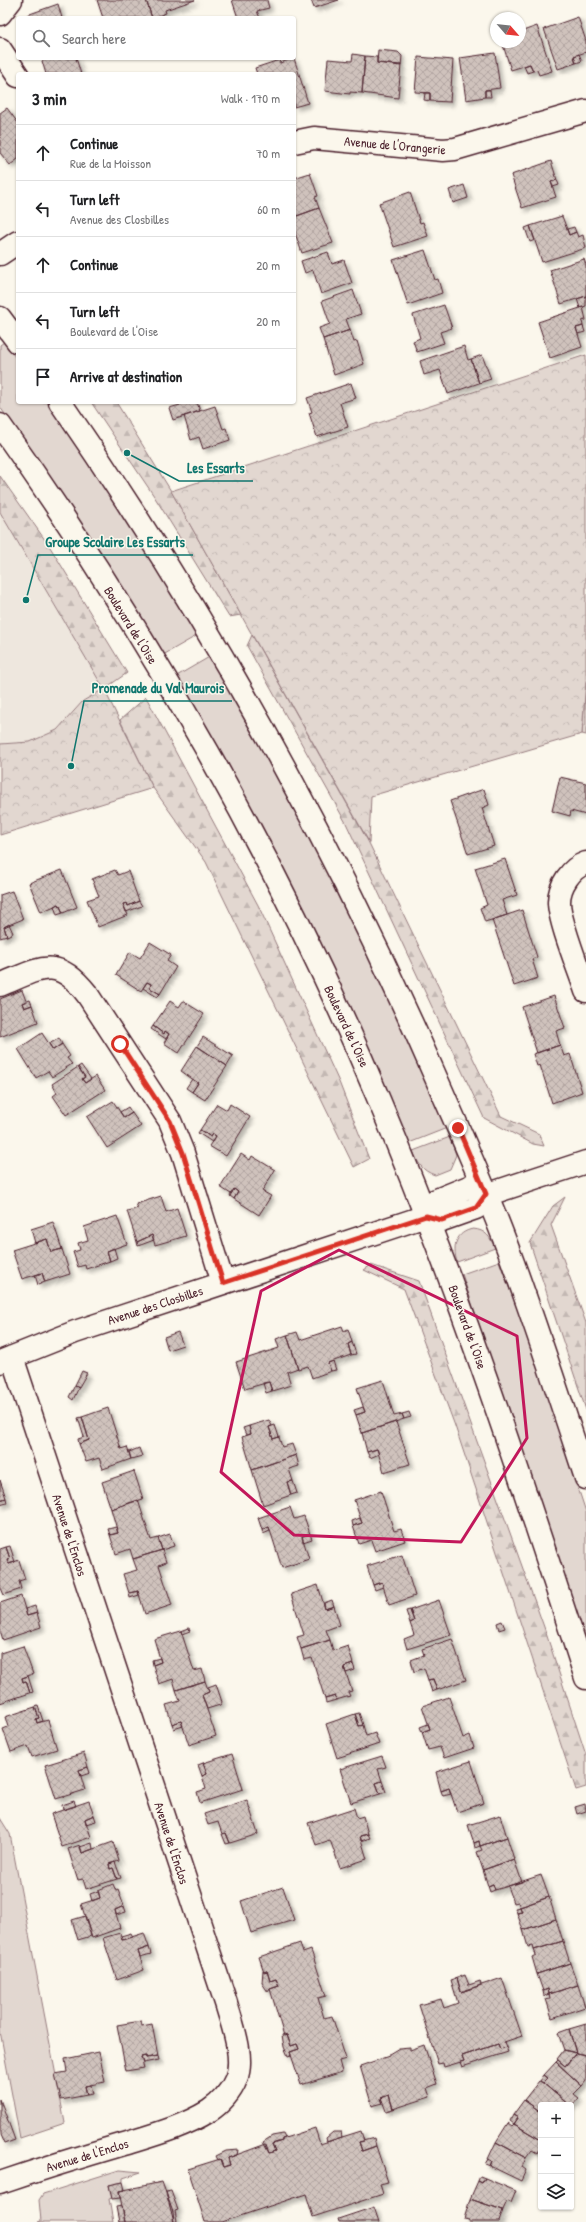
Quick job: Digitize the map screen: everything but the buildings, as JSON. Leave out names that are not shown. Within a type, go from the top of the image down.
[{"type":"main road","points":[[0,14],[11,0]]},
{"type":"main road","points":[[0,49],[16,73]]},
{"type":"main road","name":"Avenue de l'Orangerie","points":[[296,142],[314,138],[443,150],[455,149],[586,111]]},
{"type":"main road","points":[[0,254],[16,243]]},
{"type":"main road","points":[[0,318],[16,339]]},
{"type":"main road","points":[[61,404],[164,557],[223,655],[276,748],[370,932],[413,1023],[486,1194],[508,1250],[586,1478]]},
{"type":"main road","name":"Boulevard de l'Oise","points":[[0,425],[61,514],[144,643],[266,861],[351,1035],[426,1216],[513,1453],[586,1678]]},
{"type":"main road","points":[[586,863],[578,867],[568,876],[563,884],[559,902],[586,991]]},
{"type":"main road","points":[[0,985],[44,967],[70,975],[88,994],[170,1121],[183,1153],[223,1283]]},
{"type":"main road","points":[[426,1216],[442,1220],[476,1208],[486,1194],[586,1162]]},
{"type":"main road","name":"Avenue des Closbilles","points":[[6,1360],[75,1332],[426,1216]]},
{"type":"main road","name":"Avenue de l'Enclos","points":[[0,2183],[161,2132],[194,2120],[210,2111],[229,2092],[237,2079],[240,2061],[226,2003],[6,1360]]},
{"type":"highlighted area","points":[[339,1250],[517,1336],[527,1438],[461,1542],[294,1535],[221,1472],[261,1291]]},
{"type":"shaded area","points":[[0,512],[104,689],[83,701],[57,730],[30,742],[0,744]]},
{"type":"green space","points":[[4,342],[16,358],[16,404],[48,404],[109,494],[198,635],[163,655],[77,517],[0,407],[0,345]]},
{"type":"green space","points":[[586,355],[586,681],[582,734],[371,796],[369,842],[171,491]]},
{"type":"green space","points":[[92,404],[117,404],[171,491],[241,615],[229,617],[154,496]]},
{"type":"green space","points":[[0,476],[50,547],[127,673],[104,689],[0,512]]},
{"type":"green space","points":[[252,635],[369,843],[501,1116],[539,1134],[544,1146],[533,1144],[484,1118],[346,823],[247,646]]},
{"type":"green space","points":[[211,656],[275,769],[359,934],[447,1128],[409,1143],[369,1050],[175,677]]},
{"type":"green space","points":[[586,681],[586,735],[582,734]]},
{"type":"green space","points":[[104,689],[153,788],[0,835],[0,744],[30,742],[57,730],[83,701]]},
{"type":"green space","points":[[146,697],[258,905],[339,1082],[369,1159],[354,1167],[206,862],[153,788],[120,720]]},
{"type":"green space","points":[[450,1137],[456,1155],[450,1169],[435,1175],[424,1169],[413,1151]]},
{"type":"green space","points":[[565,1197],[551,1225],[586,1323],[586,1410],[530,1243],[553,1206]]},
{"type":"green space","points":[[473,1229],[481,1231],[487,1235],[495,1248],[457,1262],[455,1245],[463,1233]]},
{"type":"green space","points":[[499,1261],[529,1340],[586,1512],[586,1641],[462,1274]]},
{"type":"green space","points":[[371,1265],[419,1281],[544,1627],[586,1755],[586,1787],[576,1790],[455,1426],[404,1289],[364,1270]]},
{"type":"green space","points":[[0,1818],[10,1834],[65,2123],[20,2138],[0,2031]]},
{"type":"green space","points":[[119,2170],[141,2172],[123,2178],[123,2182],[109,2185],[112,2198],[109,2199],[113,2222],[38,2222],[41,2221],[39,2200],[43,2194]]},
{"type":"place","name":"Les Essarts","points":[[127,453]]},
{"type":"place","name":"Groupe Scolaire Les Essarts","points":[[26,600]]},
{"type":"place","name":"Promenade du Val Maurois","points":[[71,766]]},
{"type":"route","points":[[120,1044],[153,1092],[170,1121],[183,1153],[200,1206],[215,1262],[223,1283],[426,1216],[442,1220],[476,1208],[486,1194],[458,1128]]}]
